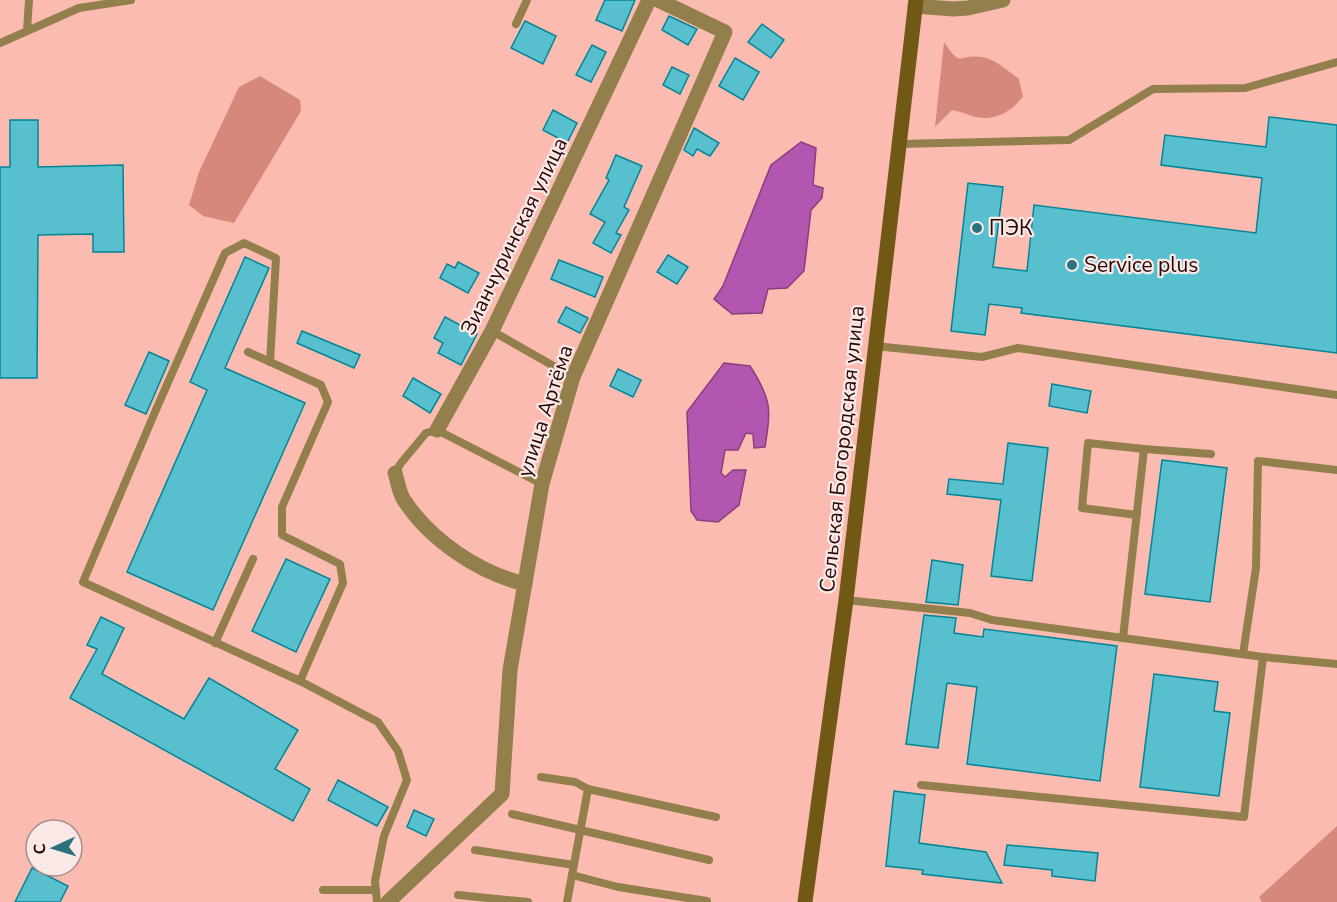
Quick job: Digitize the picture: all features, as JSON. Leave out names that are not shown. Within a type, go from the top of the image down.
[{"type":"main road","name":"Сельская Богородская улица","points":[[805,902],[846,600],[916,3]]},
{"type":"street","name":"Зианчуринская улица","points":[[437,430],[492,331],[649,0]]},
{"type":"street","name":"улица Артёма","points":[[388,902],[502,794],[510,670],[542,484],[573,377],[725,32],[658,0]]},
{"type":"street","points":[[916,3],[953,9],[1003,0]]},
{"type":"street","points":[[395,473],[402,498],[425,528],[460,555],[506,580],[525,584]]},
{"type":"lane","points":[[27,31],[29,0]]},
{"type":"lane","points":[[72,0],[72,11]]},
{"type":"lane","points":[[0,43],[79,8],[111,1],[131,0]]},
{"type":"lane","points":[[516,24],[527,0]]},
{"type":"lane","points":[[899,144],[1069,140],[1153,89],[1245,88],[1337,62]]},
{"type":"lane","points":[[270,362],[276,258],[244,243],[225,253],[83,582],[300,681],[378,722],[398,751],[407,780],[384,836],[375,881],[377,902]]},
{"type":"lane","points":[[492,331],[573,377]]},
{"type":"lane","points":[[875,346],[982,357],[1018,348],[1337,395]]},
{"type":"lane","points":[[248,352],[321,385],[328,402],[282,507],[282,535],[340,564],[343,583],[300,681]]},
{"type":"lane","points":[[437,430],[542,484]]},
{"type":"lane","name":"Зианчуринская улица","points":[[395,473],[426,433],[437,430]]},
{"type":"lane","points":[[1137,515],[1082,508],[1088,443],[1211,454]]},
{"type":"lane","points":[[1123,638],[1144,449]]},
{"type":"lane","points":[[1243,654],[1256,568],[1258,461],[1337,470]]},
{"type":"lane","points":[[215,643],[252,559]]},
{"type":"lane","points":[[846,600],[970,613],[992,620],[1263,657],[1337,664]]},
{"type":"lane","points":[[921,785],[1244,817],[1263,657]]},
{"type":"lane","points":[[542,777],[575,782],[588,789],[716,817]]},
{"type":"lane","points":[[567,902],[588,789]]},
{"type":"lane","points":[[512,814],[709,860]]},
{"type":"lane","points":[[475,850],[574,865]]},
{"type":"lane","points":[[572,875],[618,886],[707,901]]},
{"type":"lane","points":[[323,890],[376,890]]},
{"type":"lane","points":[[458,895],[528,902]]},
{"type":"shaded area","points":[[944,42],[958,58],[981,57],[1001,65],[1019,79],[1023,97],[1008,111],[990,118],[976,117],[952,110],[935,127]]},
{"type":"shaded area","points":[[260,76],[300,100],[301,111],[234,223],[203,216],[189,205],[199,172],[239,87]]},
{"type":"shaded area","points":[[801,142],[816,148],[813,185],[823,188],[822,198],[811,210],[804,271],[787,288],[768,289],[762,313],[732,314],[714,299],[723,286],[771,165]]},
{"type":"shaded area","points":[[724,363],[750,366],[762,388],[769,414],[765,447],[754,448],[753,434],[746,433],[738,450],[725,450],[721,473],[725,477],[733,470],[746,470],[739,505],[718,522],[697,520],[691,511],[687,412]]},
{"type":"shaded area","points":[[1337,826],[1337,902],[1262,902],[1259,897]]},
{"type":"building","points":[[605,0],[635,0],[622,31],[596,20]]},
{"type":"building","points":[[669,16],[697,29],[688,45],[662,30]]},
{"type":"building","points":[[525,21],[556,36],[543,64],[511,48]]},
{"type":"building","points":[[762,24],[784,40],[771,58],[748,42]]},
{"type":"building","points":[[592,45],[606,52],[591,82],[576,75]]},
{"type":"building","points":[[735,58],[759,72],[743,100],[719,86]]},
{"type":"building","points":[[672,67],[689,75],[680,94],[663,85]]},
{"type":"building","points":[[553,110],[577,123],[567,143],[543,130]]},
{"type":"building","points":[[1269,117],[1337,125],[1337,353],[1021,313],[1022,308],[989,304],[985,335],[951,331],[968,183],[1003,187],[993,267],[1027,271],[1034,205],[1256,233],[1262,178],[1161,165],[1165,135],[1266,147]]},
{"type":"building","points":[[10,120],[38,120],[38,167],[123,165],[124,252],[93,252],[93,234],[38,235],[37,378],[0,378],[0,167],[10,167]]},
{"type":"building","points":[[694,128],[719,143],[710,156],[697,149],[693,156],[684,150]]},
{"type":"building","points":[[616,155],[642,166],[624,207],[629,210],[616,233],[621,235],[611,253],[593,243],[605,222],[590,214],[609,180],[606,178]]},
{"type":"building","points":[[668,255],[688,267],[677,284],[657,272]]},
{"type":"building","points":[[245,257],[269,268],[225,368],[305,403],[213,610],[127,572],[207,390],[190,382]]},
{"type":"building","points":[[559,260],[603,277],[595,297],[551,279]]},
{"type":"building","points":[[458,262],[479,273],[468,293],[440,278],[447,264],[455,268]]},
{"type":"building","points":[[566,307],[588,318],[580,333],[558,322]]},
{"type":"building","points":[[445,317],[477,334],[461,365],[438,353],[443,343],[434,338]]},
{"type":"building","points":[[302,331],[360,355],[354,368],[297,343]]},
{"type":"building","points":[[149,352],[169,361],[146,414],[125,405]]},
{"type":"building","points":[[618,369],[641,380],[633,397],[610,386]]},
{"type":"building","points":[[413,378],[441,394],[430,413],[403,396]]},
{"type":"building","points":[[1052,384],[1091,391],[1087,413],[1049,406]]},
{"type":"building","points":[[1008,443],[1048,448],[1032,581],[991,576],[1001,500],[947,494],[949,479],[1003,484]]},
{"type":"building","points":[[1162,460],[1227,468],[1210,602],[1145,594]]},
{"type":"building","points":[[286,559],[330,579],[296,652],[252,631]]},
{"type":"building","points":[[932,560],[963,565],[958,605],[926,602]]},
{"type":"building","points":[[924,615],[956,618],[954,633],[983,637],[984,629],[1117,646],[1100,781],[967,764],[977,687],[947,683],[938,748],[906,744]]},
{"type":"building","points":[[101,617],[124,628],[102,674],[184,719],[209,678],[298,730],[275,769],[310,789],[293,821],[70,698],[97,649],[87,645]]},
{"type":"building","points":[[1154,674],[1218,682],[1214,711],[1230,713],[1219,796],[1140,787]]},
{"type":"building","points":[[338,780],[388,807],[377,826],[328,800]]},
{"type":"building","points":[[894,791],[925,795],[919,843],[986,852],[1002,883],[922,874],[923,870],[886,866]]},
{"type":"building","points":[[414,810],[434,819],[426,836],[407,827]]},
{"type":"building","points":[[1007,845],[1098,853],[1095,881],[1052,876],[1052,870],[1004,865]]},
{"type":"building","points":[[27,878],[52,878],[68,886],[60,902],[15,902]]},
{"type":"place","name":"ПЭК","points":[[977,228]]},
{"type":"place","name":"Service plus","points":[[1072,265]]}]
